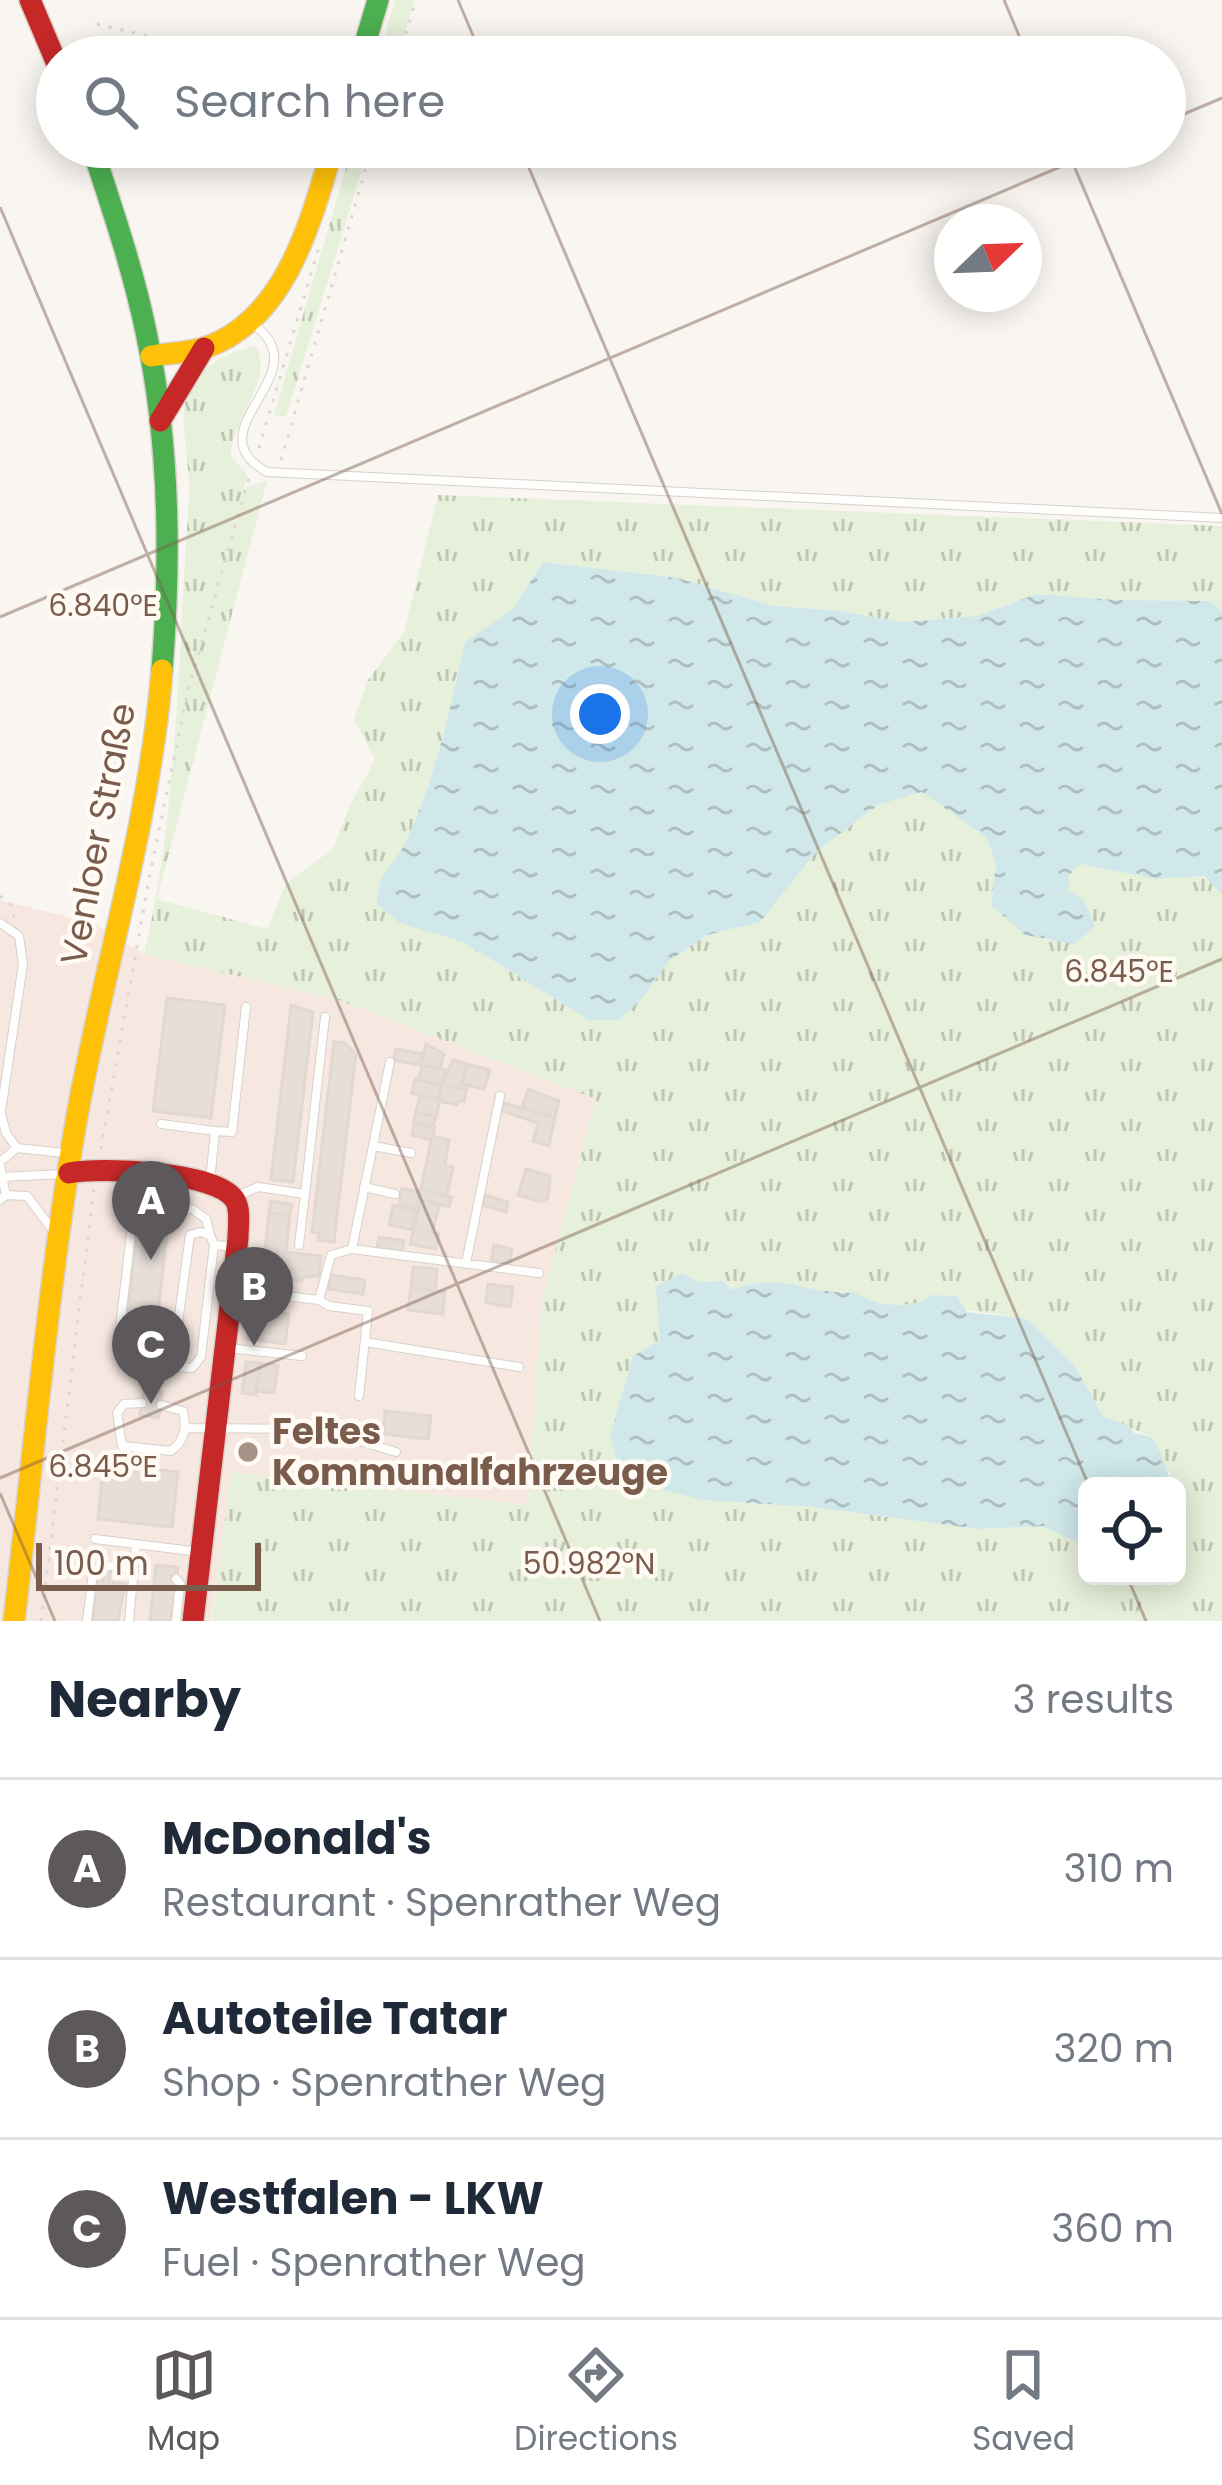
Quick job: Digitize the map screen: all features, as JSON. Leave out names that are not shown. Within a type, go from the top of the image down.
[{"type":"main road","points":[[30,0],[45,36]]},
{"type":"main road","points":[[367,36],[378,0]]},
{"type":"main road","name":"Venloer Straße","points":[[14,1621],[70,1163],[161,681],[166,562],[160,421],[132,272],[99,168]]},
{"type":"main road","points":[[151,356],[204,348],[251,320],[296,252],[326,168]]},
{"type":"main road","points":[[160,421],[204,348]]},
{"type":"main road","points":[[70,1163],[209,1182],[233,1197],[239,1221],[237,1247],[193,1621]]},
{"type":"lane","points":[[251,320],[272,345],[274,363],[242,435],[244,453],[253,465],[279,474],[1222,518]]},
{"type":"lane","points":[[0,922],[19,936],[23,964],[0,1114],[17,1148],[70,1163]]},
{"type":"lane","points":[[161,1124],[232,1132],[246,1007]]},
{"type":"lane","points":[[299,1245],[325,1017]]},
{"type":"lane","points":[[352,1249],[390,1062]]},
{"type":"lane","points":[[466,1264],[500,1096]]},
{"type":"lane","points":[[209,1182],[215,1131]]},
{"type":"lane","points":[[373,1146],[411,1153]]},
{"type":"lane","points":[[17,1148],[1,1170],[3,1197],[27,1196],[58,1240]]},
{"type":"lane","points":[[1,1170],[70,1163]]},
{"type":"lane","points":[[233,1197],[258,1187],[305,1194]]},
{"type":"lane","points":[[364,1187],[395,1194]]},
{"type":"lane","points":[[147,1204],[192,1209],[206,1219],[212,1240],[201,1358],[192,1368],[124,1357],[118,1344],[133,1217],[147,1204]]},
{"type":"lane","points":[[178,1366],[173,1359],[190,1235],[200,1232],[237,1247]]},
{"type":"lane","points":[[319,1300],[331,1256],[352,1249],[539,1273]]},
{"type":"lane","points":[[232,1290],[368,1311],[359,1396]]},
{"type":"lane","points":[[364,1342],[519,1367]]},
{"type":"lane","points":[[226,1348],[302,1356]]},
{"type":"lane","points":[[142,1403],[124,1404],[118,1413],[122,1446],[171,1451],[178,1446],[185,1428],[183,1411],[161,1405]]},
{"type":"lane","points":[[185,1428],[320,1429],[395,1452]]},
{"type":"lane","points":[[95,1539],[201,1552]]},
{"type":"lane","points":[[129,1621],[136,1544]]},
{"type":"lane","points":[[87,1621],[93,1572],[103,1565],[134,1569]]},
{"type":"lane","points":[[176,1579],[180,1583],[176,1621]]},
{"type":"path","points":[[405,36],[416,0]]},
{"type":"path","points":[[98,24],[148,36]]},
{"type":"path","points":[[279,474],[282,449],[366,168]]},
{"type":"path","points":[[41,1621],[97,1168],[149,879],[188,691],[310,279]]},
{"type":"path","points":[[0,896],[11,905],[19,936]]},
{"type":"shaded area","points":[[0,900],[96,924],[144,954],[339,1000],[596,1098],[542,1300],[528,1505],[232,1472],[211,1621],[0,1621]]},
{"type":"green space","points":[[395,0],[415,0],[404,36],[385,36]]},
{"type":"green space","points":[[346,168],[363,168],[286,417],[274,415]]},
{"type":"green space","points":[[255,346],[260,358],[257,385],[231,456],[247,474],[244,488],[267,481],[157,899],[267,929],[286,883],[333,849],[375,760],[354,719],[368,680],[404,632],[438,495],[1222,526],[1222,611],[1210,601],[1037,594],[977,616],[900,622],[774,606],[677,578],[543,562],[512,610],[465,642],[426,791],[402,849],[383,876],[377,904],[399,923],[463,942],[589,1020],[619,1020],[644,996],[668,961],[707,935],[760,922],[817,851],[878,805],[923,792],[986,837],[996,863],[991,905],[1068,890],[1069,875],[1080,863],[1156,879],[1204,876],[1222,895],[1222,1621],[212,1621],[231,1472],[528,1505],[542,1300],[596,1099],[339,1000],[144,954],[164,842],[176,728],[189,499],[185,399],[195,379],[223,358]],"holes":[[[723,1281],[732,1290],[778,1283],[854,1292],[896,1306],[921,1303],[1028,1319],[1074,1365],[1104,1417],[1150,1436],[1170,1477],[1186,1477],[1186,1585],[1078,1585],[1078,1543],[1042,1526],[978,1529],[813,1507],[702,1500],[633,1356],[660,1340],[700,1282]]]},
{"type":"water","points":[[543,562],[677,578],[774,606],[842,611],[900,622],[977,616],[1037,594],[1210,601],[1222,611],[1222,895],[1204,876],[1156,879],[1081,864],[1069,875],[1068,890],[1084,900],[1095,926],[1074,944],[1025,935],[991,905],[996,863],[986,837],[922,792],[878,805],[817,851],[760,922],[707,935],[669,961],[619,1020],[589,1020],[463,942],[399,923],[377,904],[383,875],[402,849],[426,791],[465,642],[512,610]]},
{"type":"water","points":[[681,1273],[700,1282],[723,1281],[732,1290],[779,1283],[854,1292],[893,1305],[914,1304],[931,1295],[957,1296],[967,1312],[1028,1319],[1074,1365],[1104,1417],[1153,1439],[1168,1477],[1078,1477],[1078,1543],[1042,1526],[978,1529],[813,1507],[702,1500],[636,1482],[619,1468],[610,1436],[633,1356],[660,1340],[656,1287]]},
{"type":"building","points":[[167,998],[225,1005],[211,1118],[153,1111]]},
{"type":"building","points":[[291,1005],[313,1012],[293,1182],[271,1180]]},
{"type":"building","points":[[334,1042],[345,1043],[356,1054],[334,1242],[318,1240],[319,1233],[312,1232]]},
{"type":"building","points":[[426,1044],[444,1054],[440,1069],[420,1065]]},
{"type":"building","points":[[396,1049],[423,1054],[420,1065],[394,1060]]},
{"type":"building","points":[[453,1060],[467,1064],[461,1084],[468,1085],[466,1090],[442,1084]]},
{"type":"building","points":[[467,1064],[490,1070],[484,1089],[461,1084]]},
{"type":"building","points":[[422,1065],[446,1070],[442,1086],[419,1080]]},
{"type":"building","points":[[415,1079],[442,1086],[438,1099],[412,1093]]},
{"type":"building","points":[[442,1084],[466,1090],[464,1102],[439,1101]]},
{"type":"building","points":[[528,1089],[559,1101],[555,1117],[522,1108]]},
{"type":"building","points":[[420,1095],[440,1100],[436,1117],[416,1112]]},
{"type":"building","points":[[504,1103],[555,1117],[549,1146],[533,1141],[538,1123],[502,1111]]},
{"type":"building","points":[[416,1112],[436,1117],[433,1127],[413,1123]]},
{"type":"building","points":[[415,1123],[435,1128],[431,1140],[412,1135]]},
{"type":"building","points":[[432,1136],[449,1140],[445,1165],[453,1167],[447,1196],[421,1189]]},
{"type":"building","points":[[526,1169],[550,1176],[548,1198],[541,1202],[518,1195]]},
{"type":"building","points":[[402,1188],[419,1192],[416,1208],[399,1204]]},
{"type":"building","points":[[420,1189],[452,1197],[449,1207],[418,1199]]},
{"type":"building","points":[[485,1195],[508,1202],[506,1212],[482,1205]]},
{"type":"building","points":[[421,1200],[440,1205],[432,1232],[439,1234],[436,1249],[410,1244]]},
{"type":"building","points":[[271,1201],[292,1204],[290,1215],[269,1213]]},
{"type":"building","points":[[393,1205],[416,1210],[412,1230],[389,1225]]},
{"type":"building","points":[[269,1213],[290,1215],[286,1252],[321,1256],[319,1276],[302,1277],[302,1281],[262,1277]]},
{"type":"building","points":[[137,1229],[167,1233],[158,1314],[128,1311]]},
{"type":"building","points":[[379,1237],[404,1241],[402,1252],[377,1248]]},
{"type":"building","points":[[494,1245],[512,1249],[509,1264],[491,1260]]},
{"type":"building","points":[[413,1267],[437,1269],[435,1291],[411,1288]]},
{"type":"building","points":[[331,1275],[365,1280],[363,1294],[329,1289]]},
{"type":"building","points":[[488,1284],[513,1287],[510,1307],[486,1303]]},
{"type":"building","points":[[411,1288],[445,1292],[443,1314],[408,1310]]},
{"type":"building","points":[[252,1310],[289,1314],[285,1344],[248,1339]]},
{"type":"building","points":[[246,1362],[260,1363],[256,1395],[242,1393]]},
{"type":"building","points":[[260,1363],[278,1365],[274,1393],[256,1391]]},
{"type":"building","points":[[144,1390],[162,1392],[159,1418],[140,1415]]},
{"type":"building","points":[[385,1411],[431,1416],[428,1439],[383,1434]]},
{"type":"building","points":[[104,1463],[178,1472],[172,1527],[98,1519]]},
{"type":"building","points":[[156,1565],[178,1567],[171,1621],[150,1621]]},
{"type":"building","points":[[104,1569],[111,1570],[109,1582],[125,1584],[118,1621],[93,1621],[96,1581],[103,1582]]},
{"type":"traffic: fast","points":[[367,36],[378,0]]},
{"type":"traffic: fast","points":[[99,168],[135,285],[160,415],[167,542],[162,670]]},
{"type":"traffic: slow","points":[[151,356],[207,347],[257,314],[292,264],[326,168]]},
{"type":"traffic: slow","points":[[14,1621],[67,1179],[147,782],[162,670]]},
{"type":"traffic: jam","points":[[30,0],[45,36]]},
{"type":"traffic: jam","points":[[160,421],[204,348]]},
{"type":"traffic: jam","points":[[69,1173],[131,1171],[183,1177],[224,1190],[237,1204],[238,1238],[193,1621]]},
{"type":"place","name":"McDonald's","points":[[151,1260]]},
{"type":"place","name":"Autoteile Tatar","points":[[254,1346]]},
{"type":"place","name":"Westfalen - LKW","points":[[151,1404]]},
{"type":"place","name":"Feltes Kommunalfahrzeuge","points":[[248,1452]]}]
